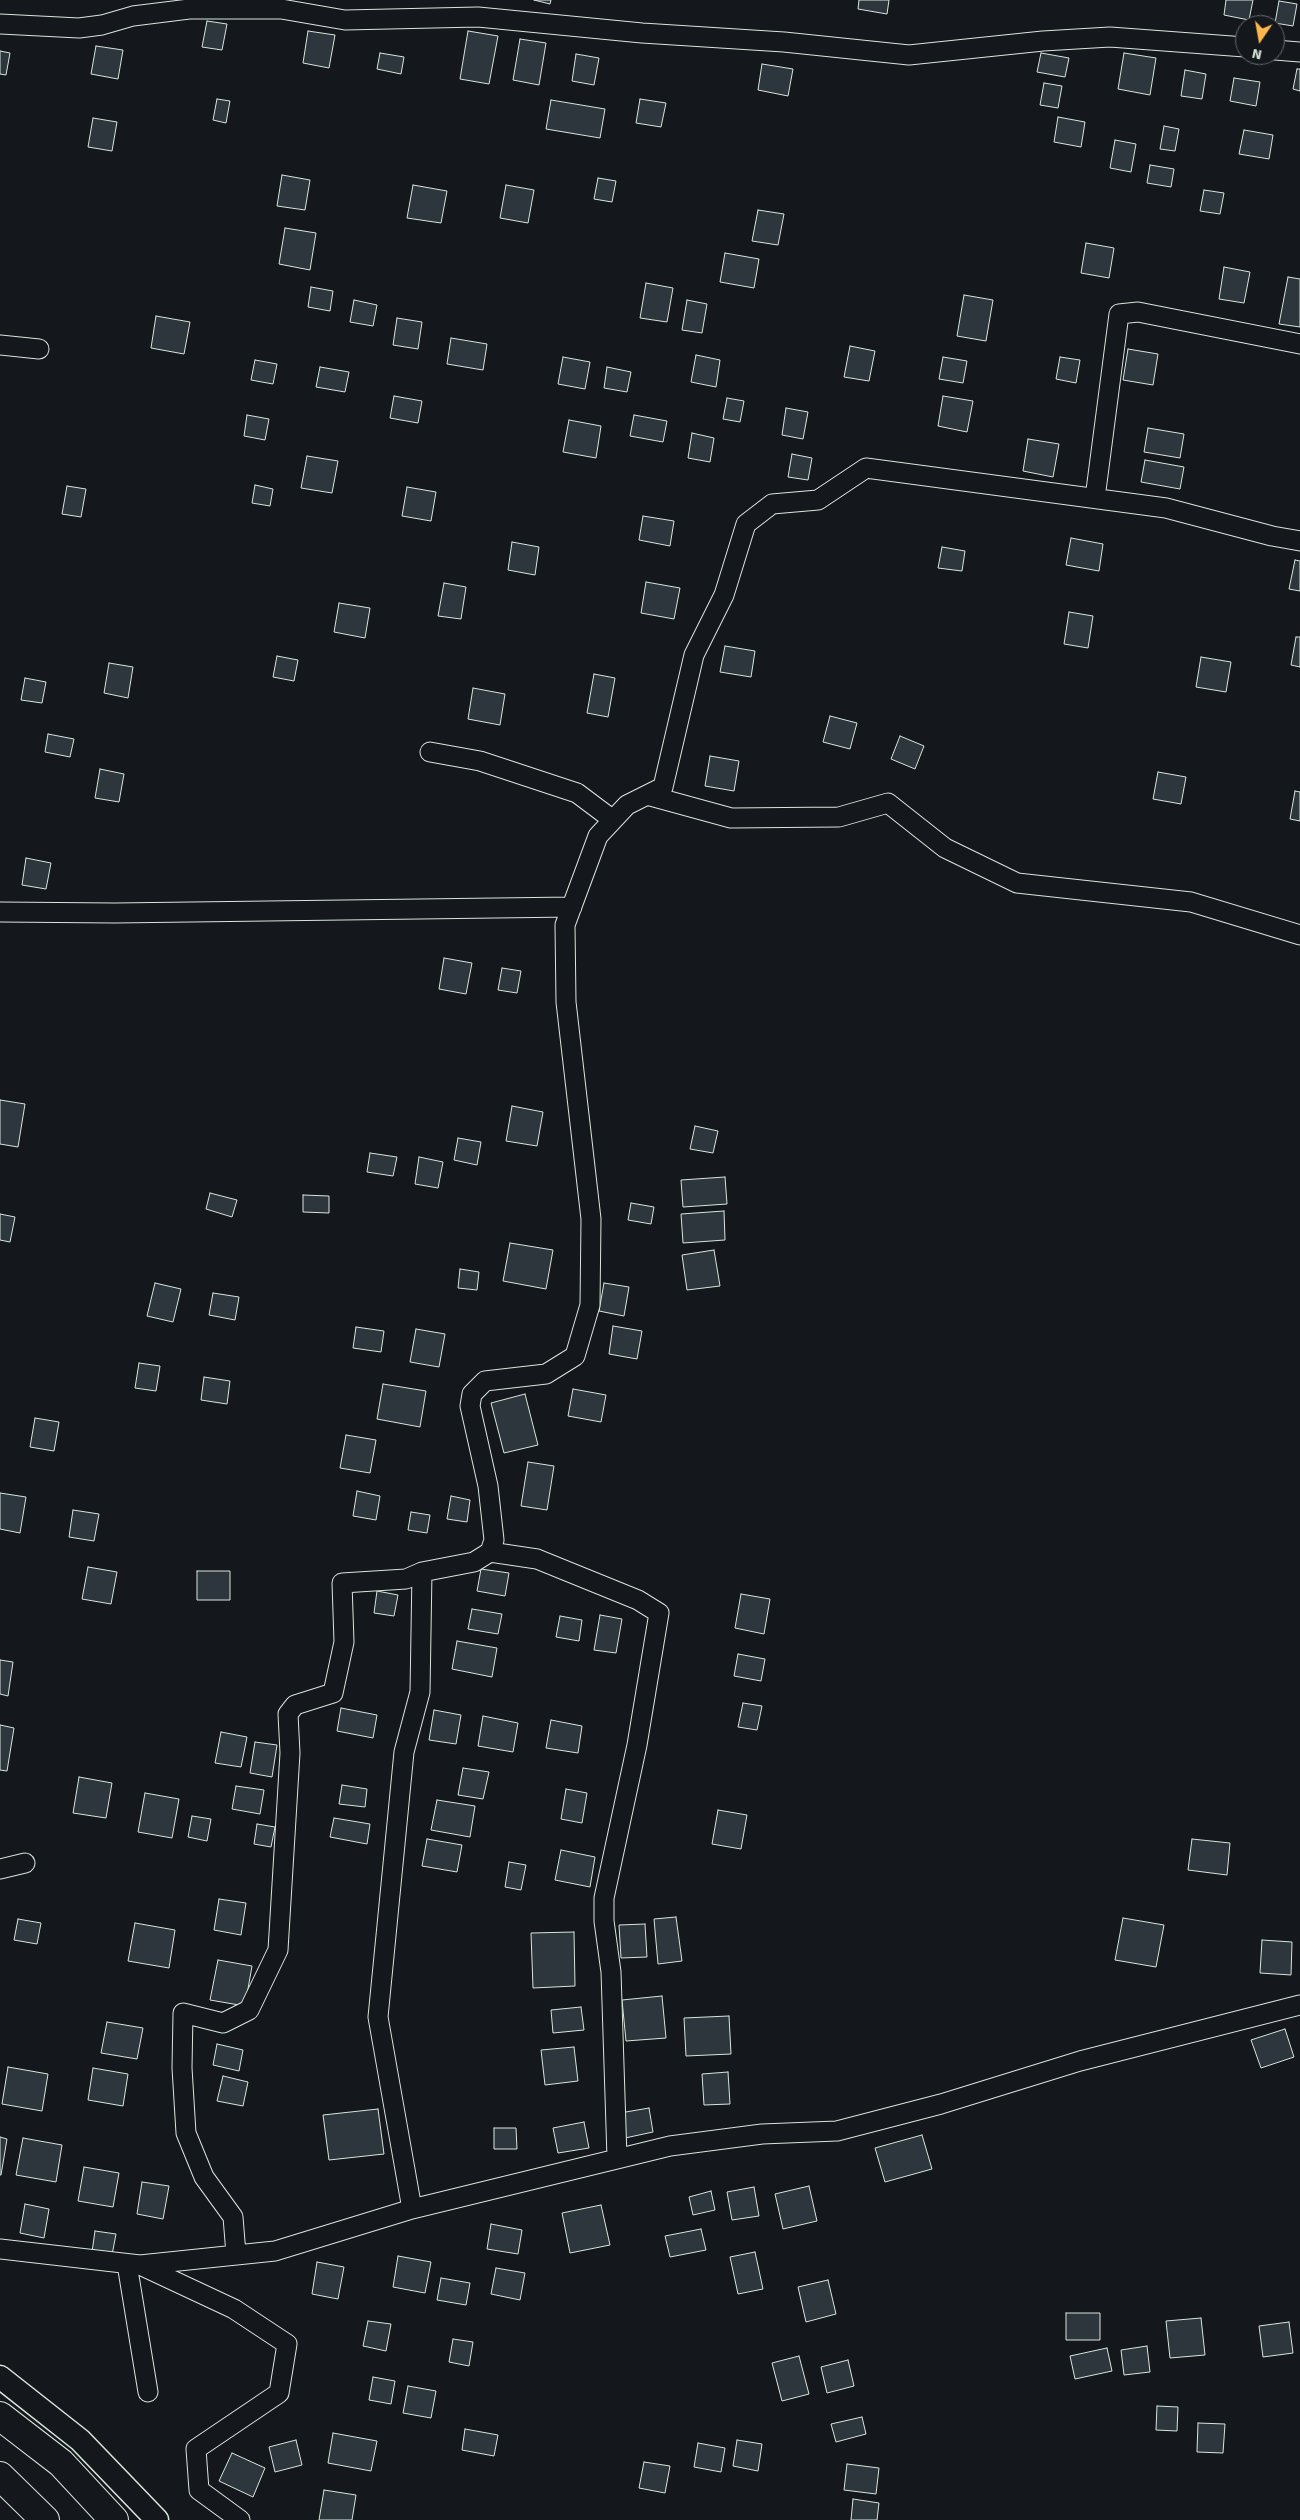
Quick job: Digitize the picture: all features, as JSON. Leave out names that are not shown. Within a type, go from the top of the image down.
[{"type":"highway","points":[[0,2416],[61,2464],[114,2520]]},
{"type":"highway","points":[[0,2476],[43,2519]]},
{"type":"street","points":[[0,24],[79,28],[102,25],[133,16],[189,9],[281,9],[345,20],[478,17],[642,33],[784,42],[909,54],[1043,41],[1110,37],[1235,46]]},
{"type":"street","points":[[1285,51],[1300,52]]},
{"type":"street","points":[[1095,498],[1119,314],[1138,312],[1300,344]]},
{"type":"street","points":[[0,345],[39,349]]},
{"type":"street","points":[[236,2254],[233,2217],[204,2177],[186,2132],[182,2068],[183,2013],[223,2023],[249,2010],[278,1950],[290,1752],[288,1714],[295,1704],[333,1693],[344,1642],[342,1583],[406,1580],[422,1572],[474,1562],[490,1552],[494,1540],[488,1486],[470,1406],[472,1394],[485,1381],[546,1374],[575,1356],[590,1305],[591,1219],[566,1002],[565,925],[598,836],[627,805],[663,787],[694,655],[724,595],[746,524],[772,504],[818,500],[866,468],[1166,508],[1300,542]]},
{"type":"street","points":[[430,752],[480,761],[578,793],[613,820]]},
{"type":"street","points":[[647,795],[731,818],[839,817],[888,803],[945,848],[1017,883],[1191,902],[1300,935]]},
{"type":"street","points":[[0,912],[115,913],[572,907]]},
{"type":"street","points":[[490,1552],[536,1560],[638,1600],[659,1613],[637,1745],[604,1898],[604,1921],[611,1972],[617,2158]]},
{"type":"street","points":[[412,2208],[378,2017],[404,1752],[420,1692],[422,1572]]},
{"type":"street","points":[[0,1869],[26,1863]]},
{"type":"street","points":[[0,2250],[133,2264],[189,2261],[236,2254],[275,2251],[412,2208],[670,2146],[744,2137],[836,2131],[941,2104],[1080,2061],[1300,2005]]},
{"type":"street","points":[[133,2264],[148,2392]]},
{"type":"street","points":[[133,2264],[234,2309],[287,2344],[279,2393],[196,2449],[199,2490],[240,2520]]},
{"type":"street","points":[[0,2377],[80,2440],[158,2520]]},
{"type":"street","points":[[0,2495],[43,2519]]},
{"type":"building","points":[[534,0],[551,0],[550,4]]},
{"type":"building","points":[[859,0],[889,0],[887,14],[858,9]]},
{"type":"building","points":[[1226,0],[1253,0],[1250,15],[1235,15],[1235,17],[1224,15]]},
{"type":"building","points":[[1279,1],[1297,4],[1293,26],[1285,25],[1285,15],[1276,15]]},
{"type":"building","points":[[207,21],[227,24],[222,50],[202,47]]},
{"type":"building","points":[[308,31],[335,35],[329,68],[303,63]]},
{"type":"building","points":[[468,31],[498,36],[489,84],[460,79]]},
{"type":"building","points":[[520,39],[546,43],[539,85],[513,80]]},
{"type":"building","points":[[96,46],[123,50],[118,79],[91,74]]},
{"type":"building","points":[[0,51],[10,53],[6,75],[0,74]]},
{"type":"building","points":[[380,53],[404,57],[401,74],[377,69]]},
{"type":"building","points":[[1041,53],[1069,58],[1065,77],[1037,72]]},
{"type":"building","points":[[1124,53],[1156,58],[1150,95],[1118,89]]},
{"type":"building","points":[[576,54],[599,58],[594,85],[572,81]]},
{"type":"building","points":[[762,64],[793,69],[788,96],[758,90]]},
{"type":"building","points":[[1297,69],[1300,69],[1300,91],[1293,89]]},
{"type":"building","points":[[1185,70],[1206,74],[1202,99],[1181,96]]},
{"type":"building","points":[[1234,78],[1260,82],[1256,106],[1230,101]]},
{"type":"building","points":[[1044,83],[1062,86],[1058,108],[1040,105]]},
{"type":"building","points":[[217,99],[230,101],[226,123],[213,120]]},
{"type":"building","points":[[640,99],[666,103],[661,127],[636,123]]},
{"type":"building","points":[[551,100],[605,109],[600,138],[546,129]]},
{"type":"building","points":[[1058,117],[1085,122],[1081,147],[1054,142]]},
{"type":"building","points":[[93,118],[117,122],[112,151],[88,147]]},
{"type":"building","points":[[1164,126],[1179,129],[1175,151],[1160,149]]},
{"type":"building","points":[[1244,130],[1273,135],[1269,159],[1239,154]]},
{"type":"building","points":[[1115,140],[1136,144],[1131,172],[1110,168]]},
{"type":"building","points":[[1150,165],[1174,169],[1171,187],[1147,183]]},
{"type":"building","points":[[282,175],[310,180],[305,210],[277,206]]},
{"type":"building","points":[[598,178],[616,181],[612,202],[594,199]]},
{"type":"building","points":[[413,185],[447,191],[441,223],[407,218]]},
{"type":"building","points":[[506,185],[534,190],[528,223],[500,218]]},
{"type":"building","points":[[1204,190],[1224,193],[1220,214],[1200,211]]},
{"type":"building","points":[[758,210],[784,214],[778,245],[752,241]]},
{"type":"building","points":[[285,228],[316,233],[310,270],[279,264]]},
{"type":"building","points":[[1086,243],[1114,248],[1109,278],[1081,273]]},
{"type":"building","points":[[725,253],[759,259],[754,288],[720,282]]},
{"type":"building","points":[[1224,267],[1250,272],[1244,303],[1219,299]]},
{"type":"building","points":[[1288,277],[1300,279],[1300,327],[1279,324]]},
{"type":"building","points":[[646,283],[673,288],[667,322],[640,318]]},
{"type":"building","points":[[311,287],[333,291],[330,311],[308,307]]},
{"type":"building","points":[[964,295],[993,300],[986,341],[957,336]]},
{"type":"building","points":[[354,300],[377,305],[373,326],[350,322]]},
{"type":"building","points":[[687,300],[707,304],[702,333],[682,330]]},
{"type":"building","points":[[156,316],[190,322],[184,354],[151,348]]},
{"type":"building","points":[[397,318],[422,322],[418,349],[393,345]]},
{"type":"building","points":[[451,338],[487,344],[483,370],[447,364]]},
{"type":"building","points":[[850,346],[875,351],[869,381],[844,377]]},
{"type":"building","points":[[1128,349],[1158,354],[1153,385],[1123,380]]},
{"type":"building","points":[[696,355],[720,360],[716,387],[691,382]]},
{"type":"building","points":[[563,357],[590,362],[585,389],[558,384]]},
{"type":"building","points":[[943,357],[967,361],[963,383],[939,379]]},
{"type":"building","points":[[1060,357],[1080,360],[1076,383],[1056,379]]},
{"type":"building","points":[[255,360],[277,364],[273,384],[251,380]]},
{"type":"building","points":[[320,367],[349,372],[345,392],[316,387]]},
{"type":"building","points":[[607,367],[631,372],[627,392],[604,388]]},
{"type":"building","points":[[394,396],[422,401],[418,423],[390,418]]},
{"type":"building","points":[[943,396],[973,401],[967,432],[938,426]]},
{"type":"building","points":[[727,398],[744,401],[740,422],[723,419]]},
{"type":"building","points":[[786,408],[808,412],[803,439],[782,435]]},
{"type":"building","points":[[247,415],[269,419],[265,440],[244,436]]},
{"type":"building","points":[[634,415],[667,421],[663,442],[630,436]]},
{"type":"building","points":[[569,420],[601,426],[596,458],[563,452]]},
{"type":"building","points":[[1148,428],[1184,434],[1180,458],[1144,452]]},
{"type":"building","points":[[692,433],[714,438],[710,462],[688,458]]},
{"type":"building","points":[[1028,439],[1059,444],[1053,477],[1023,471]]},
{"type":"building","points":[[792,454],[812,458],[808,480],[788,477]]},
{"type":"building","points":[[307,456],[338,461],[332,493],[301,488]]},
{"type":"building","points":[[1145,460],[1184,467],[1180,489],[1141,482]]},
{"type":"building","points":[[255,485],[273,489],[270,506],[252,503]]},
{"type":"building","points":[[67,486],[86,489],[81,517],[62,514]]},
{"type":"building","points":[[407,487],[436,492],[431,521],[402,516]]},
{"type":"building","points":[[643,516],[674,521],[670,546],[639,540]]},
{"type":"building","points":[[1071,538],[1103,544],[1099,571],[1066,565]]},
{"type":"building","points":[[512,542],[539,547],[535,575],[508,570]]},
{"type":"building","points":[[942,547],[965,551],[962,571],[938,568]]},
{"type":"building","points":[[1295,560],[1300,561],[1300,591],[1289,589]]},
{"type":"building","points":[[646,582],[680,588],[674,619],[641,613]]},
{"type":"building","points":[[444,583],[466,587],[461,619],[438,616]]},
{"type":"building","points":[[339,603],[370,608],[365,638],[334,632]]},
{"type":"building","points":[[1069,612],[1093,616],[1088,648],[1064,644]]},
{"type":"building","points":[[1296,637],[1300,637],[1300,667],[1291,665]]},
{"type":"building","points":[[725,646],[755,651],[751,677],[720,672]]},
{"type":"building","points":[[277,656],[298,660],[294,681],[273,677]]},
{"type":"building","points":[[1201,657],[1231,662],[1226,692],[1196,687]]},
{"type":"building","points":[[109,663],[133,667],[128,698],[104,693]]},
{"type":"building","points":[[594,674],[615,678],[608,717],[587,713]]},
{"type":"building","points":[[25,678],[46,682],[42,703],[21,700]]},
{"type":"building","points":[[473,688],[505,694],[500,725],[468,719]]},
{"type":"building","points":[[830,716],[857,723],[850,749],[823,742]]},
{"type":"building","points":[[48,734],[74,739],[70,757],[45,752]]},
{"type":"building","points":[[900,736],[924,746],[915,769],[891,759]]},
{"type":"building","points":[[710,756],[739,761],[734,791],[705,786]]},
{"type":"building","points":[[100,769],[124,774],[119,802],[95,798]]},
{"type":"building","points":[[1158,772],[1186,777],[1181,804],[1153,799]]},
{"type":"building","points":[[1295,791],[1300,792],[1300,821],[1290,819]]},
{"type":"building","points":[[26,858],[51,863],[46,889],[22,885]]},
{"type":"building","points":[[444,958],[472,963],[466,994],[439,989]]},
{"type":"building","points":[[502,968],[521,971],[517,993],[498,990]]},
{"type":"building","points":[[0,1100],[25,1104],[18,1147],[0,1144]]},
{"type":"building","points":[[512,1106],[543,1112],[537,1146],[506,1141]]},
{"type":"building","points":[[695,1126],[718,1131],[713,1153],[690,1149]]},
{"type":"building","points":[[458,1138],[481,1142],[477,1165],[454,1160]]},
{"type":"building","points":[[370,1153],[397,1157],[393,1176],[367,1172]]},
{"type":"building","points":[[419,1157],[443,1162],[438,1188],[415,1184]]},
{"type":"building","points":[[725,1177],[727,1204],[683,1207],[681,1180]]},
{"type":"building","points":[[210,1193],[237,1200],[232,1217],[206,1209]]},
{"type":"building","points":[[303,1195],[329,1196],[329,1213],[303,1212]]},
{"type":"building","points":[[631,1203],[654,1207],[651,1224],[628,1220]]},
{"type":"building","points":[[724,1211],[725,1240],[683,1243],[681,1214]]},
{"type":"building","points":[[0,1214],[15,1217],[10,1242],[0,1240]]},
{"type":"building","points":[[510,1243],[553,1250],[546,1289],[503,1281]]},
{"type":"building","points":[[714,1250],[720,1286],[687,1290],[682,1255]]},
{"type":"building","points":[[460,1269],[479,1272],[477,1290],[458,1288]]},
{"type":"building","points":[[155,1283],[181,1289],[173,1322],[147,1316]]},
{"type":"building","points":[[604,1283],[629,1287],[624,1316],[599,1311]]},
{"type":"building","points":[[213,1293],[239,1297],[235,1320],[209,1315]]},
{"type":"building","points":[[613,1326],[642,1331],[637,1359],[609,1354]]},
{"type":"building","points":[[356,1327],[384,1331],[381,1352],[353,1348]]},
{"type":"building","points":[[416,1329],[445,1334],[439,1367],[410,1362]]},
{"type":"building","points":[[139,1363],[160,1366],[156,1391],[135,1388]]},
{"type":"building","points":[[204,1377],[230,1381],[227,1404],[201,1400]]},
{"type":"building","points":[[383,1384],[426,1391],[420,1427],[377,1419]]},
{"type":"building","points":[[573,1389],[606,1395],[601,1422],[568,1416]]},
{"type":"building","points":[[525,1394],[538,1445],[504,1453],[491,1403]]},
{"type":"building","points":[[35,1418],[59,1422],[54,1451],[30,1447]]},
{"type":"building","points":[[346,1435],[376,1440],[370,1473],[340,1468]]},
{"type":"building","points":[[528,1462],[554,1466],[547,1510],[521,1506]]},
{"type":"building","points":[[357,1491],[380,1496],[376,1520],[353,1516]]},
{"type":"building","points":[[0,1493],[26,1497],[20,1533],[0,1529]]},
{"type":"building","points":[[451,1496],[470,1500],[467,1522],[447,1519]]},
{"type":"building","points":[[73,1510],[99,1514],[94,1541],[69,1537]]},
{"type":"building","points":[[411,1512],[430,1515],[427,1533],[408,1530]]},
{"type":"building","points":[[88,1567],[117,1572],[111,1604],[82,1599]]},
{"type":"building","points":[[481,1569],[509,1573],[505,1596],[477,1591]]},
{"type":"building","points":[[197,1571],[230,1571],[230,1600],[197,1600]]},
{"type":"building","points":[[377,1591],[398,1595],[394,1616],[374,1613]]},
{"type":"building","points":[[741,1594],[770,1599],[764,1634],[735,1628]]},
{"type":"building","points":[[472,1609],[502,1614],[498,1634],[468,1629]]},
{"type":"building","points":[[600,1615],[622,1619],[616,1653],[594,1650]]},
{"type":"building","points":[[560,1616],[582,1620],[579,1641],[556,1637]]},
{"type":"building","points":[[457,1641],[497,1648],[492,1677],[452,1669]]},
{"type":"building","points":[[738,1654],[765,1659],[761,1681],[734,1676]]},
{"type":"building","points":[[0,1660],[13,1662],[8,1696],[0,1694]]},
{"type":"building","points":[[743,1703],[762,1706],[757,1730],[738,1727]]},
{"type":"building","points":[[341,1708],[377,1715],[373,1738],[337,1731]]},
{"type":"building","points":[[434,1710],[461,1715],[456,1744],[429,1740]]},
{"type":"building","points":[[483,1716],[518,1723],[513,1752],[478,1746]]},
{"type":"building","points":[[551,1720],[582,1726],[578,1753],[546,1748]]},
{"type":"building","points":[[0,1725],[14,1728],[7,1771],[0,1770]]},
{"type":"building","points":[[221,1732],[247,1737],[241,1767],[215,1763]]},
{"type":"building","points":[[255,1742],[277,1745],[272,1777],[250,1773]]},
{"type":"building","points":[[463,1768],[489,1772],[483,1799],[458,1795]]},
{"type":"building","points":[[79,1777],[112,1783],[106,1818],[73,1813]]},
{"type":"building","points":[[342,1785],[367,1789],[365,1807],[339,1804]]},
{"type":"building","points":[[236,1786],[264,1790],[260,1814],[232,1809]]},
{"type":"building","points":[[566,1789],[587,1793],[582,1823],[561,1819]]},
{"type":"building","points":[[145,1793],[179,1799],[172,1838],[138,1832]]},
{"type":"building","points":[[437,1800],[475,1806],[470,1837],[431,1830]]},
{"type":"building","points":[[718,1810],[747,1815],[741,1849],[712,1844]]},
{"type":"building","points":[[192,1816],[211,1819],[207,1841],[188,1837]]},
{"type":"building","points":[[334,1818],[370,1824],[367,1844],[330,1837]]},
{"type":"building","points":[[257,1824],[275,1827],[271,1847],[254,1844]]},
{"type":"building","points":[[427,1839],[462,1845],[457,1872],[422,1866]]},
{"type":"building","points":[[1192,1839],[1230,1843],[1227,1875],[1188,1870]]},
{"type":"building","points":[[561,1850],[595,1857],[590,1887],[555,1880]]},
{"type":"building","points":[[509,1862],[526,1865],[521,1890],[505,1887]]},
{"type":"building","points":[[219,1899],[246,1903],[241,1935],[214,1930]]},
{"type":"building","points":[[676,1917],[682,1961],[658,1964],[654,1919]]},
{"type":"building","points":[[1123,1918],[1164,1925],[1156,1967],[1115,1960]]},
{"type":"building","points":[[18,1919],[41,1923],[37,1944],[14,1940]]},
{"type":"building","points":[[135,1923],[175,1930],[169,1968],[128,1961]]},
{"type":"building","points":[[645,1924],[647,1957],[621,1958],[619,1925]]},
{"type":"building","points":[[574,1932],[575,1986],[533,1988],[531,1933]]},
{"type":"building","points":[[1262,1940],[1292,1942],[1291,1975],[1260,1973]]},
{"type":"building","points":[[218,1960],[252,1966],[245,2006],[210,2000]]},
{"type":"building","points":[[662,1996],[666,2038],[626,2041],[622,2000]]},
{"type":"building","points":[[581,2007],[584,2030],[553,2033],[551,2010]]},
{"type":"building","points":[[729,2016],[731,2054],[686,2056],[684,2018]]},
{"type":"building","points":[[107,2022],[143,2028],[137,2059],[101,2053]]},
{"type":"building","points":[[1285,2029],[1294,2057],[1261,2068],[1251,2040]]},
{"type":"building","points":[[217,2044],[243,2050],[239,2071],[213,2065]]},
{"type":"building","points":[[574,2047],[578,2081],[545,2085],[541,2050]]},
{"type":"building","points":[[8,2067],[48,2074],[42,2111],[2,2104]]},
{"type":"building","points":[[93,2068],[128,2074],[123,2106],[88,2100]]},
{"type":"building","points":[[728,2072],[730,2104],[704,2105],[702,2074]]},
{"type":"building","points":[[223,2076],[248,2082],[243,2106],[217,2101]]},
{"type":"building","points":[[649,2108],[653,2132],[625,2138],[620,2113]]},
{"type":"building","points":[[378,2109],[384,2154],[329,2160],[323,2115]]},
{"type":"building","points":[[584,2122],[589,2148],[558,2153],[553,2128]]},
{"type":"building","points":[[494,2128],[516,2128],[517,2149],[494,2149]]},
{"type":"building","points":[[922,2135],[932,2169],[885,2182],[875,2148]]},
{"type":"building","points":[[0,2137],[7,2139],[1,2175],[0,2175]]},
{"type":"building","points":[[23,2138],[62,2145],[56,2182],[16,2175]]},
{"type":"building","points":[[84,2167],[119,2173],[113,2207],[78,2201]]},
{"type":"building","points":[[142,2182],[169,2186],[163,2219],[137,2214]]},
{"type":"building","points":[[809,2186],[817,2221],[783,2229],[775,2194]]},
{"type":"building","points":[[754,2187],[759,2216],[732,2220],[727,2192]]},
{"type":"building","points":[[711,2191],[715,2210],[693,2215],[689,2197]]},
{"type":"building","points":[[25,2204],[49,2209],[44,2238],[20,2233]]},
{"type":"building","points":[[601,2205],[610,2245],[570,2253],[562,2213]]},
{"type":"building","points":[[491,2224],[522,2230],[518,2254],[487,2249]]},
{"type":"building","points":[[701,2229],[706,2250],[670,2257],[665,2236]]},
{"type":"building","points":[[95,2231],[116,2234],[112,2255],[92,2252]]},
{"type":"building","points":[[755,2252],[763,2289],[738,2294],[730,2257]]},
{"type":"building","points":[[398,2256],[431,2262],[425,2293],[393,2287]]},
{"type":"building","points":[[317,2262],[344,2267],[338,2299],[312,2294]]},
{"type":"building","points":[[496,2268],[525,2273],[520,2300],[491,2294]]},
{"type":"building","points":[[441,2278],[470,2283],[466,2305],[437,2300]]},
{"type":"building","points":[[828,2280],[836,2314],[806,2322],[798,2287]]},
{"type":"building","points":[[1066,2313],[1100,2313],[1100,2340],[1066,2340]]},
{"type":"building","points":[[1201,2318],[1205,2355],[1170,2358],[1166,2321]]},
{"type":"building","points":[[368,2321],[391,2324],[386,2351],[363,2346]]},
{"type":"building","points":[[1289,2322],[1293,2353],[1263,2357],[1259,2326]]},
{"type":"building","points":[[453,2339],[473,2342],[469,2366],[449,2362]]},
{"type":"building","points":[[1147,2346],[1150,2372],[1124,2375],[1121,2350]]},
{"type":"building","points":[[1107,2348],[1112,2371],[1075,2379],[1070,2356]]},
{"type":"building","points":[[799,2356],[809,2394],[782,2401],[772,2363]]},
{"type":"building","points":[[848,2360],[854,2386],[827,2393],[821,2367]]},
{"type":"building","points":[[373,2377],[395,2381],[391,2404],[369,2400]]},
{"type":"building","points":[[408,2386],[436,2391],[431,2418],[403,2413]]},
{"type":"building","points":[[1157,2406],[1178,2407],[1177,2431],[1156,2430]]},
{"type":"building","points":[[862,2417],[866,2434],[836,2442],[831,2424]]},
{"type":"building","points":[[1198,2423],[1225,2424],[1223,2453],[1197,2452]]},
{"type":"building","points":[[465,2429],[498,2435],[494,2456],[462,2450]]},
{"type":"building","points":[[333,2433],[377,2441],[371,2471],[328,2463]]},
{"type":"building","points":[[296,2440],[302,2465],[275,2472],[269,2447]]},
{"type":"building","points":[[737,2440],[762,2444],[758,2471],[733,2466]]},
{"type":"building","points":[[698,2443],[725,2448],[721,2472],[694,2467]]},
{"type":"building","points":[[232,2453],[265,2468],[253,2497],[219,2481]]},
{"type":"building","points":[[644,2462],[670,2466],[665,2493],[639,2488]]},
{"type":"building","points":[[847,2464],[879,2468],[876,2494],[844,2490]]},
{"type":"building","points":[[324,2490],[356,2495],[352,2520],[319,2520]]},
{"type":"building","points":[[853,2499],[879,2503],[877,2520],[851,2520]]}]
